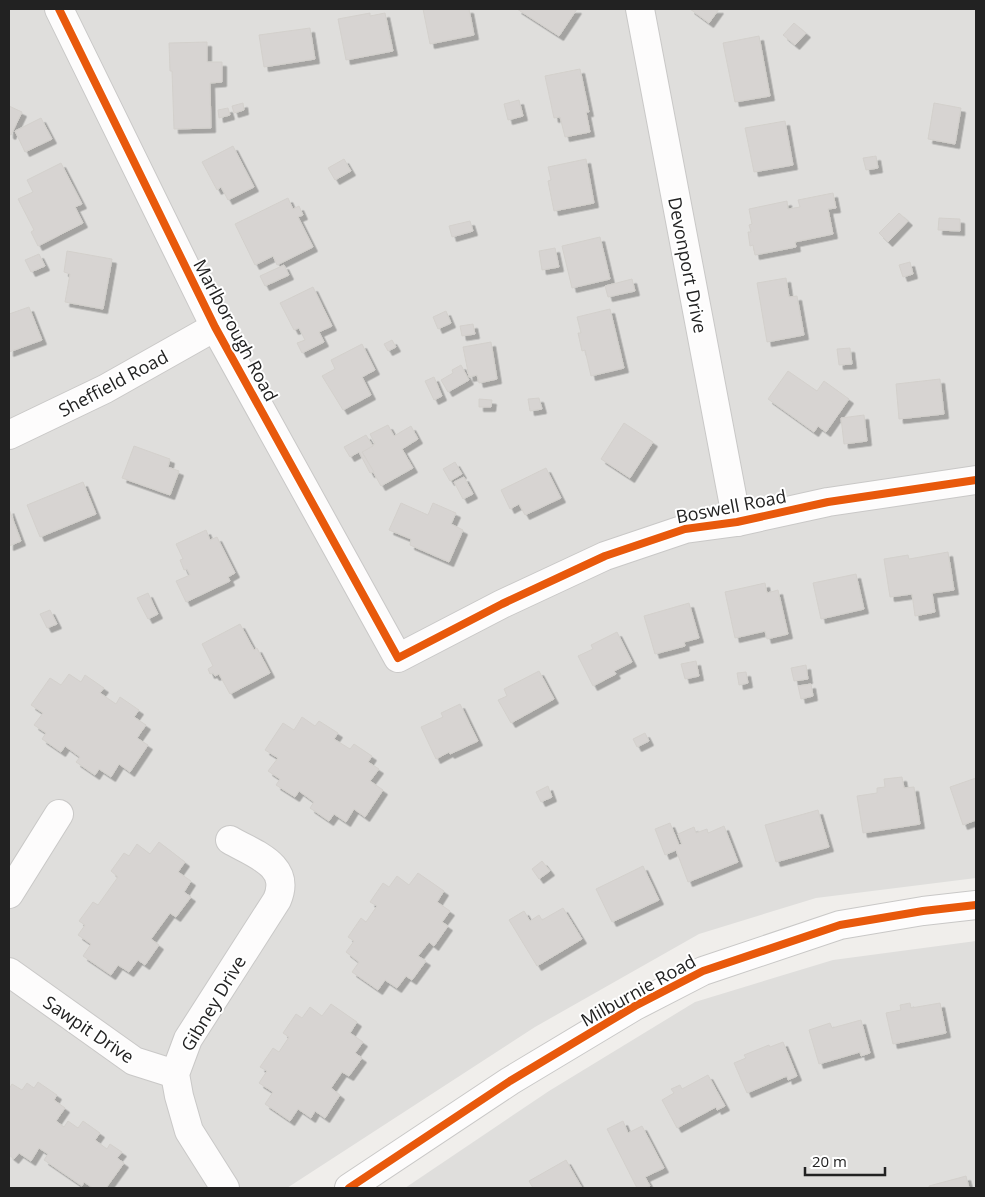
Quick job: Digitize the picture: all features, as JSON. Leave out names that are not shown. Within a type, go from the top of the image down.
[{"type":"street","name":"Marlborough Road","points":[[59,9],[215,327],[398,658]]},
{"type":"street","name":"Devonport Drive","points":[[640,9],[736,522]]},
{"type":"street","name":"Sheffield Road","points":[[9,435],[105,389],[215,327]]},
{"type":"street","name":"Boswell Road","points":[[398,658],[502,604],[605,556],[685,529],[736,522],[828,502],[976,480]]},
{"type":"street","points":[[9,894],[59,814]]},
{"type":"street","name":"Gibney Drive","points":[[175,1074],[188,1039],[280,892],[279,876],[275,868],[230,840]]},
{"type":"street","name":"Milburnie Road","points":[[349,1188],[510,1081],[635,1006],[703,970],[840,925],[923,911],[976,905]]},
{"type":"street","name":"Sawpit Drive","points":[[9,972],[134,1061],[175,1074]]},
{"type":"street","points":[[175,1074],[188,1131],[225,1188]]},
{"type":"shaded area","points":[[9,9],[976,9],[976,878],[816,898],[699,934],[535,1027],[287,1188],[9,1188]]},
{"type":"shaded area","points":[[976,941],[976,1188],[405,1188],[549,1091],[695,1002],[833,960]]},
{"type":"building","points":[[423,9],[469,9],[474,35],[430,44]]},
{"type":"building","points":[[517,9],[577,9],[559,36]]},
{"type":"building","points":[[690,9],[719,9],[709,23]]},
{"type":"building","points":[[370,13],[370,16],[385,13],[393,51],[346,60],[338,19]]},
{"type":"building","points":[[794,23],[806,33],[795,45],[783,35]]},
{"type":"building","points":[[310,28],[315,59],[264,67],[259,35]]},
{"type":"building","points":[[759,36],[770,96],[735,102],[723,43]]},
{"type":"building","points":[[207,42],[207,62],[222,62],[222,82],[210,83],[211,128],[174,129],[169,43]]},
{"type":"building","points":[[580,69],[589,112],[586,112],[590,132],[565,137],[560,117],[554,118],[545,76]]},
{"type":"building","points":[[519,100],[523,116],[508,120],[504,104]]},
{"type":"building","points":[[243,103],[244,110],[234,113],[232,106]]},
{"type":"building","points":[[934,103],[961,108],[955,144],[928,139]]},
{"type":"building","points":[[9,106],[22,112],[11,135],[9,134]]},
{"type":"building","points":[[228,108],[230,115],[219,118],[218,110]]},
{"type":"building","points":[[41,118],[52,139],[25,152],[15,131]]},
{"type":"building","points":[[785,121],[793,165],[754,172],[745,128]]},
{"type":"building","points":[[233,146],[254,187],[228,200],[221,187],[217,190],[202,162]]},
{"type":"building","points":[[876,156],[878,168],[866,170],[863,158]]},
{"type":"building","points":[[344,159],[351,171],[335,180],[328,168]]},
{"type":"building","points":[[586,159],[594,203],[554,211],[548,181],[551,180],[548,167]]},
{"type":"building","points":[[61,163],[82,204],[75,207],[83,223],[38,246],[31,232],[34,230],[18,199],[33,192],[27,180]]},
{"type":"building","points":[[833,193],[836,208],[828,209],[833,234],[795,242],[796,247],[755,255],[753,245],[750,246],[748,232],[751,232],[749,225],[752,224],[749,209],[787,201],[788,209],[800,207],[798,200]]},
{"type":"building","points":[[288,198],[293,209],[299,206],[303,215],[298,217],[313,247],[277,265],[273,256],[255,265],[235,224]]},
{"type":"building","points":[[899,213],[908,221],[888,242],[879,233]]},
{"type":"building","points":[[939,218],[960,219],[960,231],[938,230]]},
{"type":"building","points":[[470,221],[473,231],[452,237],[449,226]]},
{"type":"building","points":[[600,237],[610,279],[572,288],[562,246]]},
{"type":"building","points":[[555,248],[559,267],[542,270],[539,251]]},
{"type":"building","points":[[67,251],[112,259],[103,309],[65,302],[70,274],[64,272]]},
{"type":"building","points":[[39,254],[45,266],[31,272],[25,260]]},
{"type":"building","points":[[910,262],[913,274],[903,277],[899,265]]},
{"type":"building","points":[[284,265],[289,275],[265,286],[260,276]]},
{"type":"building","points":[[786,278],[789,297],[797,296],[804,335],[767,342],[757,283]]},
{"type":"building","points":[[632,279],[635,291],[608,297],[605,286]]},
{"type":"building","points":[[313,287],[332,326],[319,332],[324,342],[302,353],[297,343],[305,340],[299,328],[294,330],[280,303]]},
{"type":"building","points":[[29,307],[42,340],[9,352],[9,314]]},
{"type":"building","points":[[610,309],[624,368],[591,376],[585,350],[582,351],[578,333],[581,333],[577,317]]},
{"type":"building","points":[[446,311],[451,323],[438,329],[433,317]]},
{"type":"building","points":[[473,324],[475,334],[462,336],[460,326]]},
{"type":"building","points":[[392,340],[396,347],[388,351],[384,344]]},
{"type":"building","points":[[491,342],[497,379],[479,383],[477,375],[469,377],[463,347]]},
{"type":"building","points":[[362,344],[375,370],[362,377],[371,395],[343,410],[322,376],[335,369],[331,360]]},
{"type":"building","points":[[850,348],[852,364],[839,365],[837,349]]},
{"type":"building","points":[[461,365],[469,380],[448,392],[441,380],[453,373],[452,370]]},
{"type":"building","points":[[788,371],[817,391],[824,381],[849,399],[826,432],[818,426],[814,432],[768,399]]},
{"type":"building","points":[[434,377],[442,396],[434,400],[425,381]]},
{"type":"building","points":[[940,379],[944,414],[899,419],[896,384]]},
{"type":"building","points":[[539,398],[542,409],[530,411],[528,399]]},
{"type":"building","points":[[479,399],[492,400],[491,407],[479,407]]},
{"type":"building","points":[[864,415],[867,441],[844,444],[841,418]]},
{"type":"building","points":[[624,423],[653,442],[630,478],[601,459]]},
{"type":"building","points":[[388,425],[394,436],[411,426],[418,439],[402,449],[413,468],[381,486],[362,452],[375,444],[370,434]]},
{"type":"building","points":[[366,435],[373,446],[362,452],[374,472],[370,473],[359,452],[350,457],[344,447]]},
{"type":"building","points":[[134,446],[170,459],[168,467],[179,471],[170,495],[122,478]]},
{"type":"building","points":[[455,462],[462,474],[450,481],[443,469]]},
{"type":"building","points":[[546,468],[561,498],[525,515],[519,504],[510,509],[501,490]]},
{"type":"building","points":[[464,477],[473,494],[463,499],[454,482]]},
{"type":"building","points":[[83,482],[96,514],[40,537],[27,505]]},
{"type":"building","points":[[401,503],[428,515],[433,503],[456,513],[451,524],[463,530],[449,562],[410,545],[411,539],[389,530]]},
{"type":"building","points":[[9,509],[21,541],[9,546]]},
{"type":"building","points":[[206,530],[210,540],[217,537],[235,573],[228,577],[230,581],[186,602],[176,581],[190,575],[187,569],[184,570],[180,560],[183,559],[176,544]]},
{"type":"building","points":[[948,552],[954,590],[932,593],[935,612],[915,616],[912,594],[890,597],[884,559],[908,555],[909,559]]},
{"type":"building","points":[[856,574],[864,609],[821,619],[813,583]]},
{"type":"building","points":[[765,583],[767,593],[778,590],[788,634],[767,639],[765,631],[735,638],[725,592]]},
{"type":"building","points":[[148,593],[158,614],[148,619],[137,598]]},
{"type":"building","points":[[689,603],[699,638],[684,642],[685,646],[655,654],[644,616]]},
{"type":"building","points":[[50,610],[57,624],[47,628],[40,614]]},
{"type":"building","points":[[240,624],[254,650],[257,648],[270,673],[230,694],[219,674],[215,676],[213,673],[210,674],[208,669],[213,666],[202,644]]},
{"type":"building","points":[[617,632],[632,662],[614,671],[616,674],[593,686],[578,656],[593,649],[591,645]]},
{"type":"building","points":[[696,661],[699,676],[685,679],[681,664]]},
{"type":"building","points":[[806,665],[808,679],[794,681],[791,668]]},
{"type":"building","points":[[539,671],[554,699],[511,723],[498,700],[507,696],[504,689]]},
{"type":"building","points":[[746,672],[748,683],[739,685],[737,673]]},
{"type":"building","points":[[69,674],[81,682],[85,675],[104,688],[100,693],[116,704],[120,697],[139,710],[134,717],[146,725],[137,738],[148,745],[130,772],[119,764],[111,777],[99,769],[95,775],[76,762],[80,757],[65,746],[61,752],[42,739],[46,733],[34,725],[43,713],[31,705],[50,678],[61,685]]},
{"type":"building","points":[[811,684],[813,696],[801,699],[798,686]]},
{"type":"building","points":[[460,704],[478,741],[436,759],[421,727],[443,717],[441,713]]},
{"type":"building","points":[[302,717],[315,726],[319,721],[338,733],[334,739],[350,749],[354,744],[372,756],[368,762],[379,769],[370,781],[383,790],[365,817],[354,809],[346,822],[334,814],[329,821],[310,808],[314,802],[299,791],[295,797],[276,785],[280,779],[268,771],[278,758],[265,750],[283,723],[294,730]]},
{"type":"building","points":[[645,733],[649,741],[637,747],[633,739]]},
{"type":"building","points":[[902,777],[904,788],[914,787],[920,824],[863,833],[857,796],[877,793],[877,788],[885,787],[884,779]]},
{"type":"building","points":[[976,778],[976,820],[963,825],[950,787]]},
{"type":"building","points":[[548,786],[552,797],[541,802],[536,792]]},
{"type":"building","points":[[818,810],[829,847],[776,862],[765,825]]},
{"type":"building","points":[[670,823],[679,845],[682,844],[678,834],[694,827],[696,833],[707,829],[708,833],[724,826],[738,862],[688,882],[676,850],[665,855],[655,829]]},
{"type":"building","points":[[159,842],[185,862],[178,872],[191,881],[184,892],[191,897],[176,917],[170,913],[151,939],[159,945],[145,965],[138,960],[129,972],[118,965],[111,975],[83,956],[91,944],[78,935],[85,925],[79,921],[93,902],[98,905],[118,877],[111,871],[124,853],[129,856],[137,844],[150,854]]},
{"type":"building","points":[[542,861],[550,871],[539,879],[532,869]]},
{"type":"building","points":[[643,866],[659,900],[612,922],[596,889]]},
{"type":"building","points":[[418,873],[444,891],[437,902],[450,911],[442,922],[448,926],[434,946],[429,942],[418,956],[426,961],[412,980],[406,976],[397,988],[385,980],[378,990],[352,972],[359,962],[346,952],[354,941],[348,937],[361,918],[366,922],[377,906],[370,902],[383,883],[389,887],[397,876],[409,885]]},
{"type":"building","points":[[563,908],[582,939],[537,966],[509,920],[524,911],[530,921],[539,915],[542,920]]},
{"type":"building","points":[[910,1003],[911,1008],[940,1003],[946,1033],[893,1044],[886,1013],[901,1010],[900,1005]]},
{"type":"building","points":[[331,1004],[357,1022],[350,1033],[363,1042],[355,1053],[362,1058],[349,1076],[342,1072],[331,1088],[340,1095],[325,1118],[315,1111],[311,1118],[298,1109],[290,1121],[265,1104],[273,1092],[259,1083],[267,1071],[260,1067],[273,1048],[279,1052],[289,1037],[283,1033],[296,1014],[302,1018],[310,1007],[322,1016]]},
{"type":"building","points":[[861,1020],[870,1053],[861,1056],[860,1052],[819,1064],[809,1030],[830,1023],[832,1028]]},
{"type":"building","points":[[783,1042],[797,1076],[788,1080],[787,1076],[747,1093],[734,1063],[746,1058],[744,1055],[769,1045],[770,1047]]},
{"type":"building","points":[[708,1075],[725,1106],[717,1110],[716,1107],[677,1128],[662,1100],[674,1093],[671,1089],[680,1085],[682,1089]]},
{"type":"building","points":[[38,1082],[57,1095],[54,1100],[65,1108],[56,1121],[64,1127],[68,1121],[78,1128],[83,1121],[100,1133],[95,1140],[107,1149],[110,1144],[122,1152],[117,1158],[124,1163],[106,1188],[93,1188],[84,1182],[82,1186],[44,1160],[48,1154],[39,1148],[31,1161],[19,1153],[14,1159],[9,1155],[9,1089],[12,1084],[22,1090],[27,1083],[34,1088]]},
{"type":"building","points":[[623,1121],[628,1133],[642,1126],[664,1168],[645,1177],[650,1186],[646,1188],[637,1188],[607,1129]]},
{"type":"building","points":[[566,1160],[582,1188],[533,1188],[529,1181]]},
{"type":"building","points":[[966,1176],[969,1188],[929,1188],[929,1186]]},
{"type":"cycle path","points":[[59,9],[215,327],[398,658],[502,604],[605,556],[685,529],[737,522],[828,502],[976,480]]},
{"type":"cycle path","points":[[349,1188],[510,1081],[635,1006],[703,971],[840,925],[923,911],[976,905]]}]
